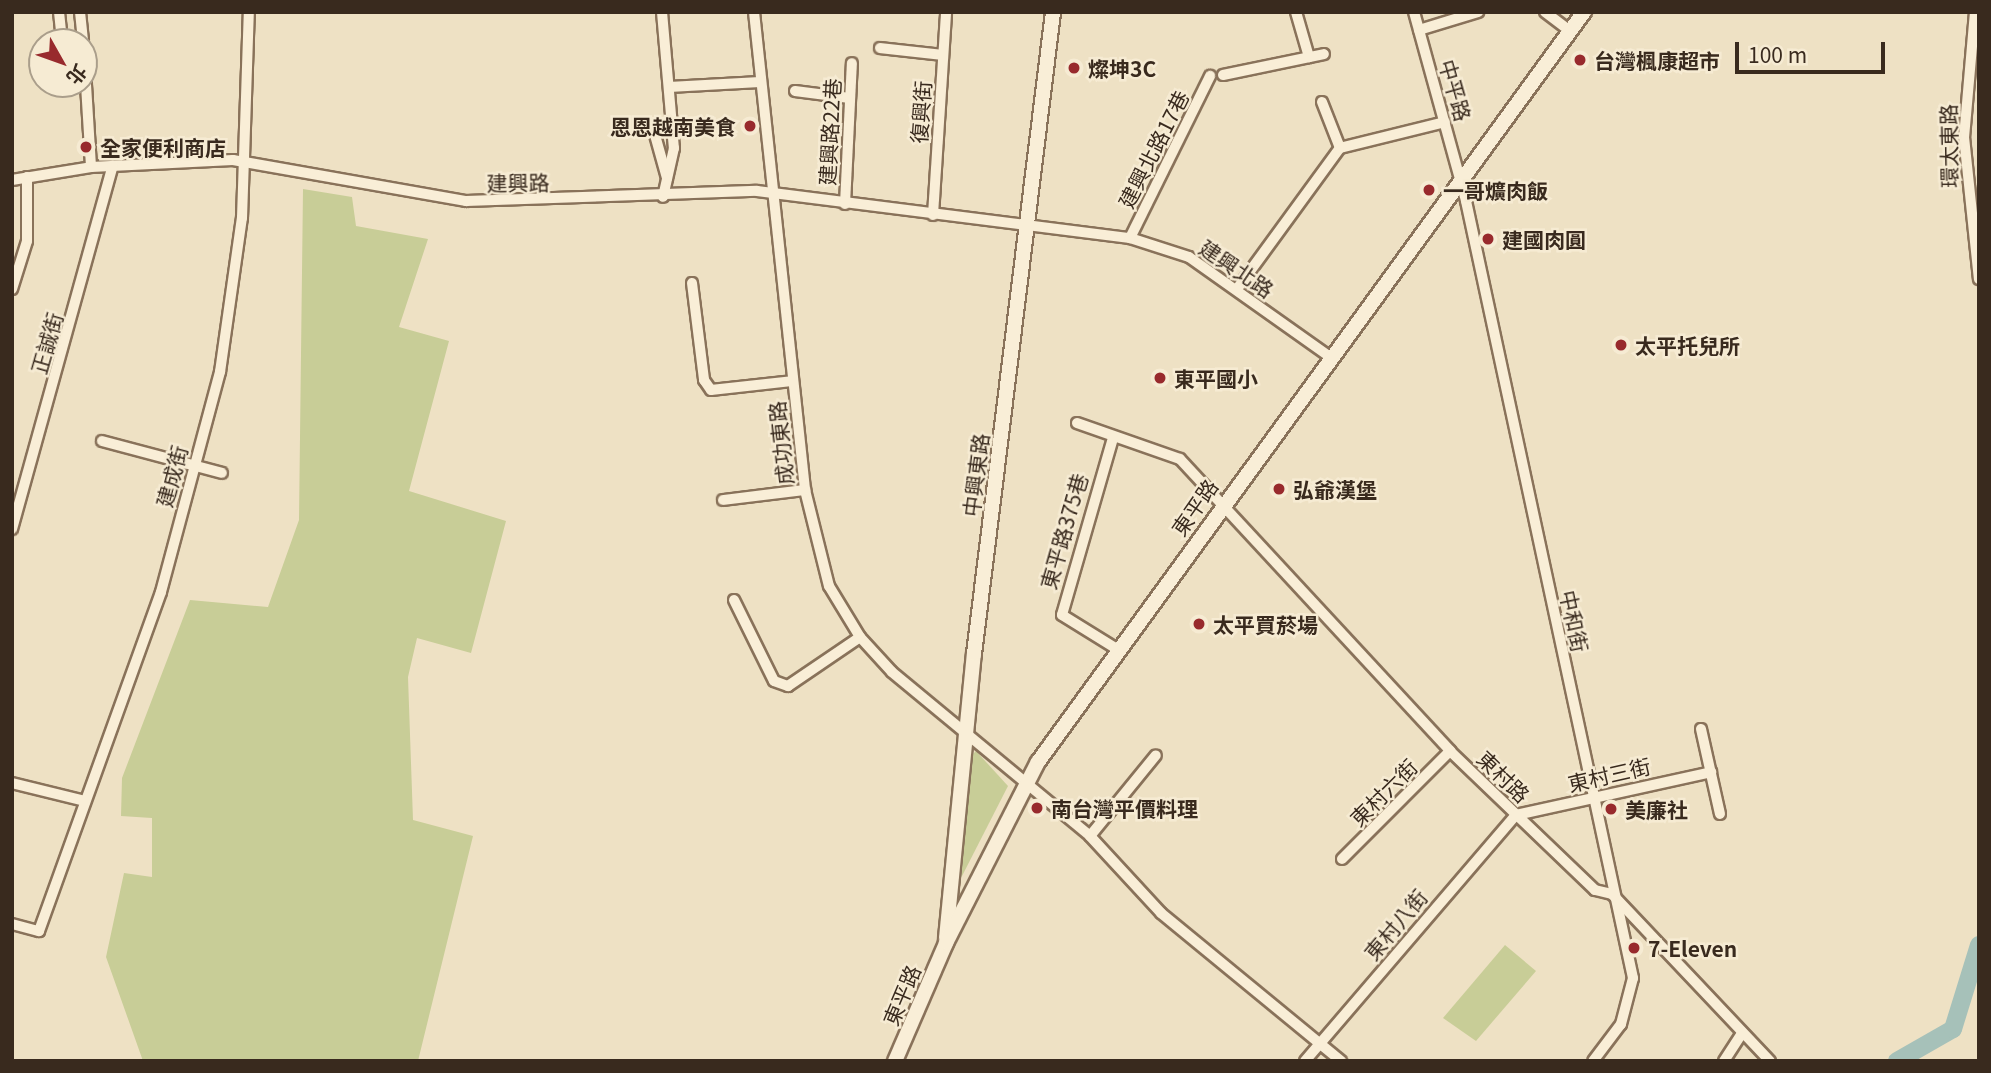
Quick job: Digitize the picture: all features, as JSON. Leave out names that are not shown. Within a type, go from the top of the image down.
[{"type":"street","name":"建成街","points":[[12,924],[39,931],[161,592],[229,329],[243,164],[249,12]]},
{"type":"street","points":[[662,12],[674,148],[663,197]]},
{"type":"street","name":"成功東路","points":[[754,12],[805,490],[825,578],[860,637],[899,678],[965,730],[1026,784]]},
{"type":"street","name":"復興街","points":[[933,215],[946,12]]},
{"type":"street","name":"中興東路","points":[[946,943],[965,730],[1053,12]]},
{"type":"street","points":[[1296,12],[1309,57]]},
{"type":"street","name":"中平路","points":[[1413,12],[1461,179]]},
{"type":"street","points":[[1419,30],[1478,12]]},
{"type":"street","points":[[1545,12],[1570,31]]},
{"type":"street","name":"東平路","points":[[895,1061],[946,943],[1026,784],[1117,649],[1584,12]]},
{"type":"street","name":"環太東路","points":[[1975,12],[1964,136],[1979,279]]},
{"type":"street","points":[[880,48],[943,55]]},
{"type":"street","points":[[1223,75],[1324,54]]},
{"type":"street","name":"建興路22巷","points":[[845,204],[852,63]]},
{"type":"street","name":"建興北路17巷","points":[[1130,238],[1210,76]]},
{"type":"street","points":[[669,87],[760,82]]},
{"type":"street","points":[[795,92],[850,98]]},
{"type":"street","points":[[87,98],[91,167]]},
{"type":"street","points":[[1322,102],[1340,148]]},
{"type":"street","points":[[1237,289],[1340,148],[1445,122]]},
{"type":"street","points":[[655,135],[667,181]]},
{"type":"street","name":"建興路","points":[[19,179],[91,167],[243,164],[493,203],[773,195],[1027,228]]},
{"type":"street","name":"正誠街","points":[[12,529],[113,166]]},
{"type":"street","points":[[12,168],[19,179],[27,241],[12,289]]},
{"type":"street","name":"中和街","points":[[1461,179],[1594,797],[1612,894],[1633,978],[1630,1004],[1593,1061]]},
{"type":"street","name":"建興北路","points":[[1027,228],[1130,238],[1189,257],[1330,357]]},
{"type":"street","points":[[692,283],[704,380],[710,390],[792,381]]},
{"type":"street","points":[[1077,423],[1113,438],[1180,459],[1223,503]]},
{"type":"street","name":"東平路375巷","points":[[1113,438],[1062,615],[1117,649]]},
{"type":"street","points":[[102,441],[222,472]]},
{"type":"street","points":[[723,500],[805,490]]},
{"type":"street","name":"東村路","points":[[1223,503],[1450,751],[1595,890],[1612,894],[1770,1061]]},
{"type":"street","points":[[734,600],[774,681],[788,686],[860,637]]},
{"type":"street","points":[[1701,729],[1720,814]]},
{"type":"street","name":"東村六街","points":[[1342,859],[1450,751]]},
{"type":"street","points":[[1090,836],[1156,755]]},
{"type":"street","name":"東村三街","points":[[1517,815],[1711,772]]},
{"type":"street","points":[[12,783],[85,801]]},
{"type":"street","points":[[1026,784],[1090,836],[1161,913],[1341,1061]]},
{"type":"street","name":"東村八街","points":[[1305,1061],[1517,815]]},
{"type":"street","points":[[1724,1061],[1742,1033]]},
{"type":"green space","points":[[303,189],[352,197],[356,226],[428,239],[399,327],[449,341],[409,491],[506,521],[471,653],[417,638],[408,677],[413,820],[473,836],[418,1061],[143,1061],[106,957],[124,873],[152,877],[152,818],[121,816],[122,778],[190,600],[268,607],[299,520]]},
{"type":"green space","points":[[976,751],[1008,786],[961,878],[972,755]]},
{"type":"green space","points":[[1505,945],[1536,971],[1476,1041],[1443,1018]]},
{"type":"waterway","points":[[1897,1061],[1953,1029],[1979,945]]},
{"type":"place","name":"台灣楓康超市","points":[[1580,60]]},
{"type":"place","name":"燦坤3C","points":[[1074,68]]},
{"type":"place","name":"恩恩越南美食","points":[[750,126]]},
{"type":"place","name":"全家便利商店","points":[[86,147]]},
{"type":"place","name":"一哥爌肉飯","points":[[1429,190]]},
{"type":"place","name":"建國肉圓","points":[[1488,239]]},
{"type":"place","name":"太平托兒所","points":[[1621,345]]},
{"type":"place","name":"東平國小","points":[[1160,378]]},
{"type":"place","name":"弘爺漢堡","points":[[1279,489]]},
{"type":"place","name":"太平買菸場","points":[[1199,624]]},
{"type":"place","name":"南台灣平價料理","points":[[1037,808]]},
{"type":"place","name":"美廉社","points":[[1611,809]]},
{"type":"place","name":"7-Eleven","points":[[1634,948]]}]
